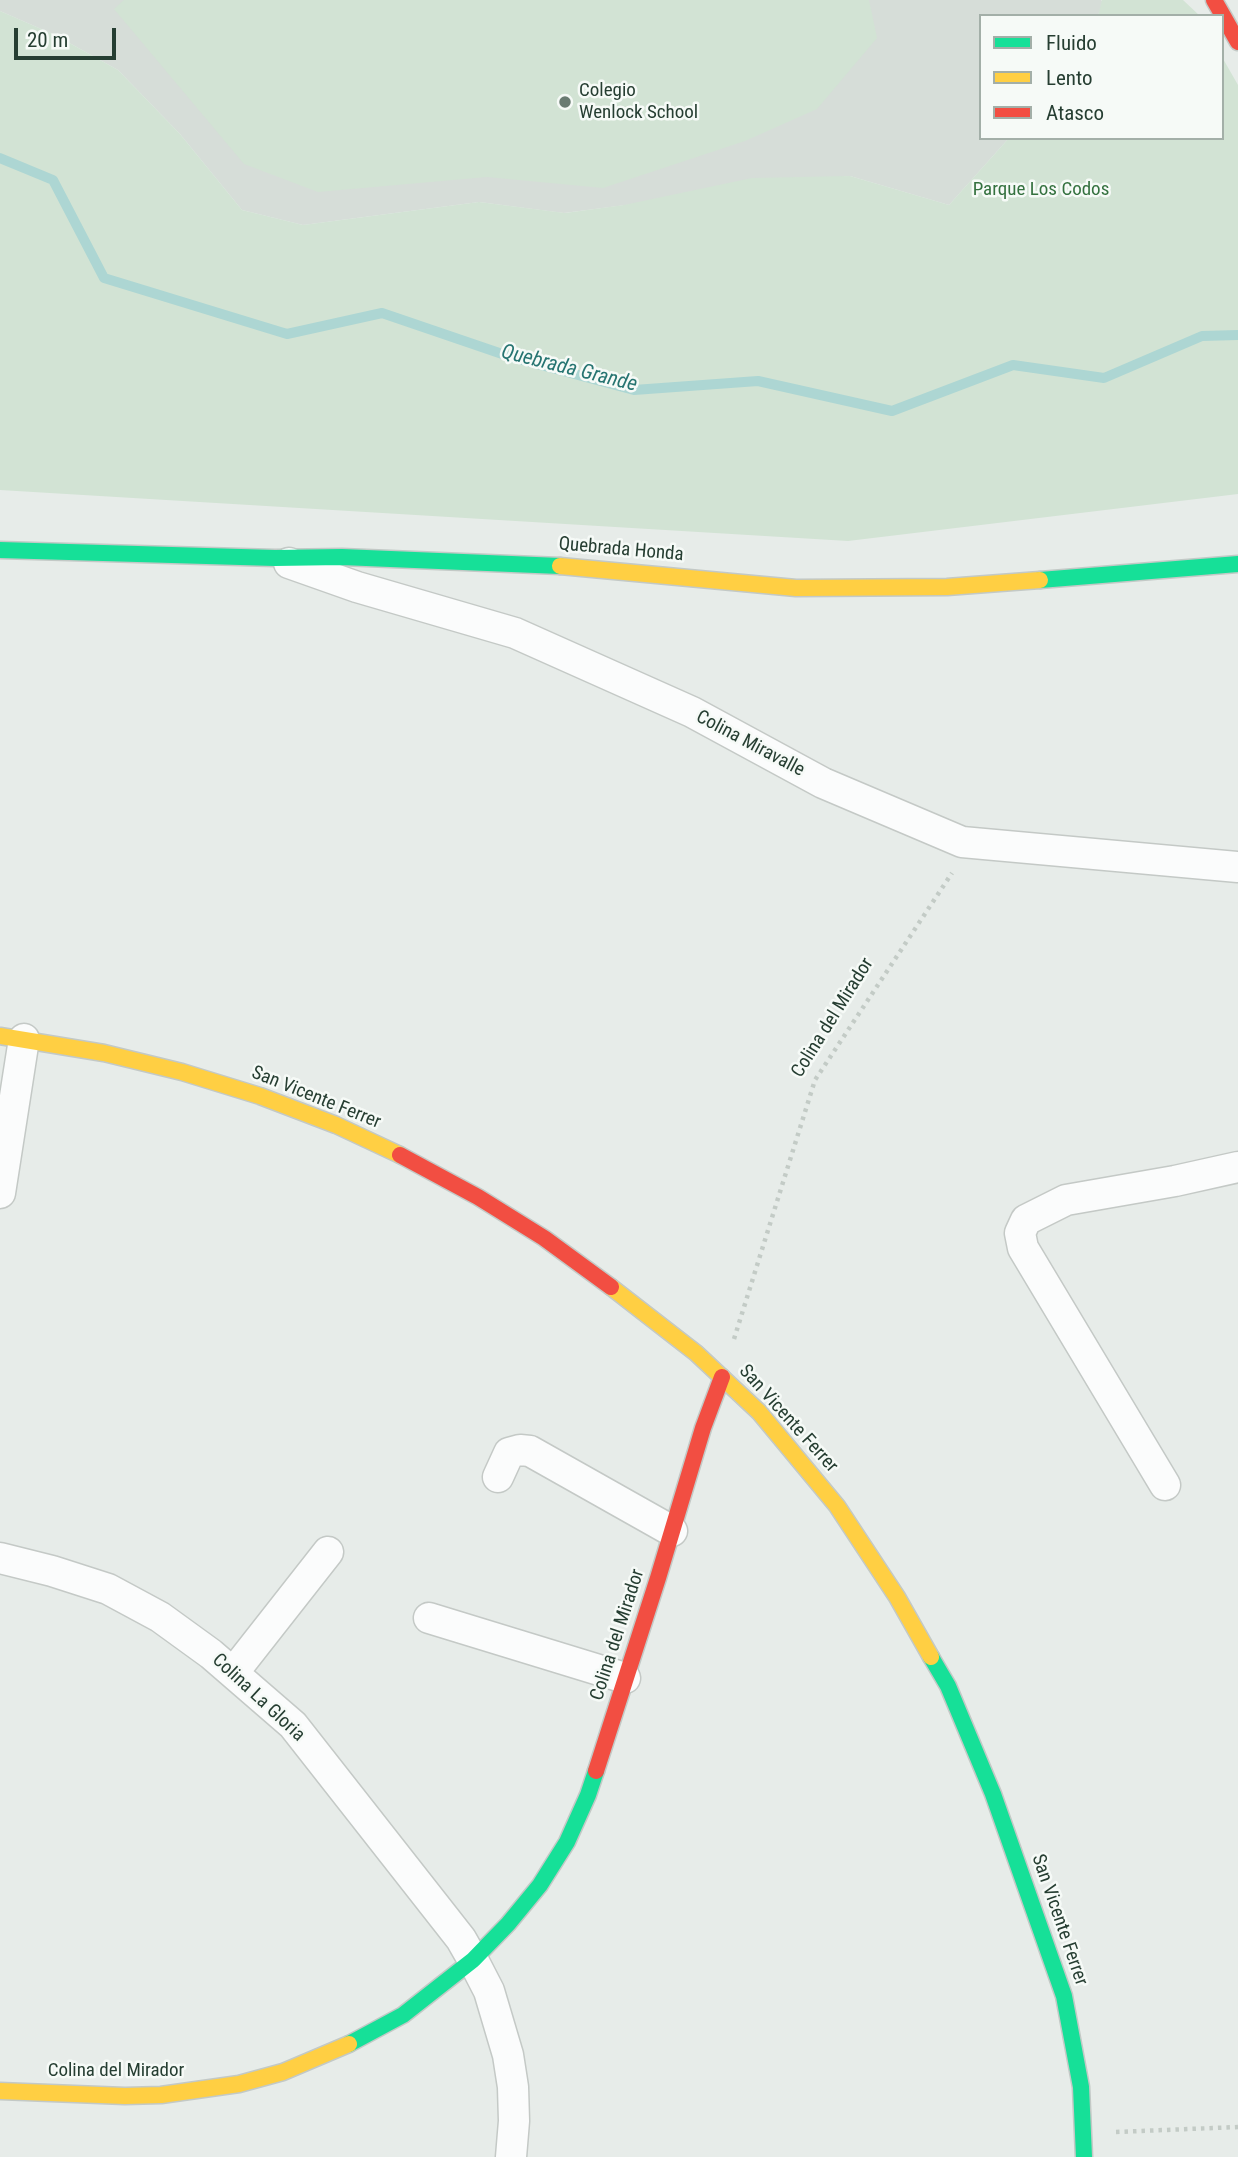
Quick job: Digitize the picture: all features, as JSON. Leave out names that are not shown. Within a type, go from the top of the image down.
[{"type":"street","points":[[1224,18],[1238,43]]},
{"type":"street","name":"Quebrada Honda","points":[[0,550],[275,558],[342,557],[548,565],[796,588],[947,587],[1238,564]]},
{"type":"street","name":"Colina Miravalle","points":[[275,558],[356,587],[515,634],[692,712],[823,783],[962,842],[1238,867]]},
{"type":"street","points":[[0,1193],[12,1038]]},
{"type":"street","name":"San Vicente Ferrer","points":[[12,1038],[117,1056],[182,1072],[260,1096],[336,1125],[409,1159],[544,1238],[608,1284],[722,1377],[759,1412],[837,1506],[897,1597],[948,1686],[993,1794],[1064,1996],[1081,2087],[1084,2157]]},
{"type":"street","points":[[1165,1485],[1023,1248],[1020,1233],[1026,1220],[1066,1200],[1238,1167]]},
{"type":"street","name":"Colina del Mirador","points":[[0,2091],[161,2095],[195,2092],[250,2081],[314,2060],[365,2037],[403,2015],[473,1960],[508,1924],[540,1885],[567,1842],[588,1795],[703,1429],[722,1377]]},
{"type":"street","points":[[498,1477],[509,1453],[530,1451],[672,1531]]},
{"type":"street","points":[[233,1673],[328,1552]]},
{"type":"street","name":"Colina La Gloria","points":[[0,1558],[108,1589],[160,1617],[233,1673],[293,1724],[461,1939],[489,1991],[508,2054],[513,2087],[511,2157]]},
{"type":"street","points":[[429,1618],[625,1678]]},
{"type":"path","name":"Colina del Mirador","points":[[722,1377],[815,1080],[971,843]]},
{"type":"path","points":[[1084,2133],[1238,2127]]},
{"type":"shaded area","name":"Colegio Wenlock School","points":[[0,0],[1103,2],[1099,14],[979,14],[979,140],[1007,140],[949,205],[850,176],[564,213],[479,202],[303,225],[242,210],[180,134],[118,70],[55,35],[0,11]]},
{"type":"green space","name":"Colegio Wenlock School","points":[[124,0],[869,0],[877,38],[817,109],[745,141],[603,188],[487,177],[318,192],[244,164],[114,9]]},
{"type":"green space","points":[[1102,0],[1183,0],[1198,14],[1098,14]]},
{"type":"green space","name":"Parque Los Codos","points":[[0,11],[55,35],[118,70],[180,134],[242,210],[303,225],[479,202],[565,213],[624,205],[752,178],[850,176],[949,205],[1007,140],[1224,140],[1224,60],[1238,85],[1238,494],[848,541],[0,490]]},
{"type":"waterway","name":"Quebrada Grande","points":[[0,158],[53,180],[104,278],[287,334],[382,313],[511,357],[634,390],[758,381],[892,411],[1013,365],[1104,378],[1202,336],[1238,335]]},
{"type":"traffic: fast","points":[[0,550],[275,558],[342,557],[560,566]]},
{"type":"traffic: fast","points":[[1040,580],[1238,564]]},
{"type":"traffic: fast","points":[[931,1657],[948,1686],[993,1794],[1064,1996],[1081,2087],[1084,2157]]},
{"type":"traffic: fast","points":[[349,2044],[403,2015],[473,1960],[508,1924],[540,1885],[567,1842],[596,1771]]},
{"type":"traffic: slow","points":[[560,566],[796,588],[947,587],[1040,580]]},
{"type":"traffic: slow","points":[[0,1036],[104,1053],[182,1072],[260,1096],[336,1125],[400,1155]]},
{"type":"traffic: slow","points":[[611,1287],[696,1353],[759,1412],[837,1506],[897,1597],[931,1657]]},
{"type":"traffic: slow","points":[[0,2091],[161,2095],[239,2084],[283,2072],[349,2044]]},
{"type":"traffic: jam","points":[[1214,0],[1222,14]]},
{"type":"traffic: jam","points":[[1224,18],[1238,42]]},
{"type":"traffic: jam","points":[[400,1155],[478,1197],[544,1238],[611,1287]]},
{"type":"traffic: jam","points":[[596,1771],[703,1428],[722,1377]]},
{"type":"place","name":"Colegio Wenlock School","points":[[565,102]]}]
